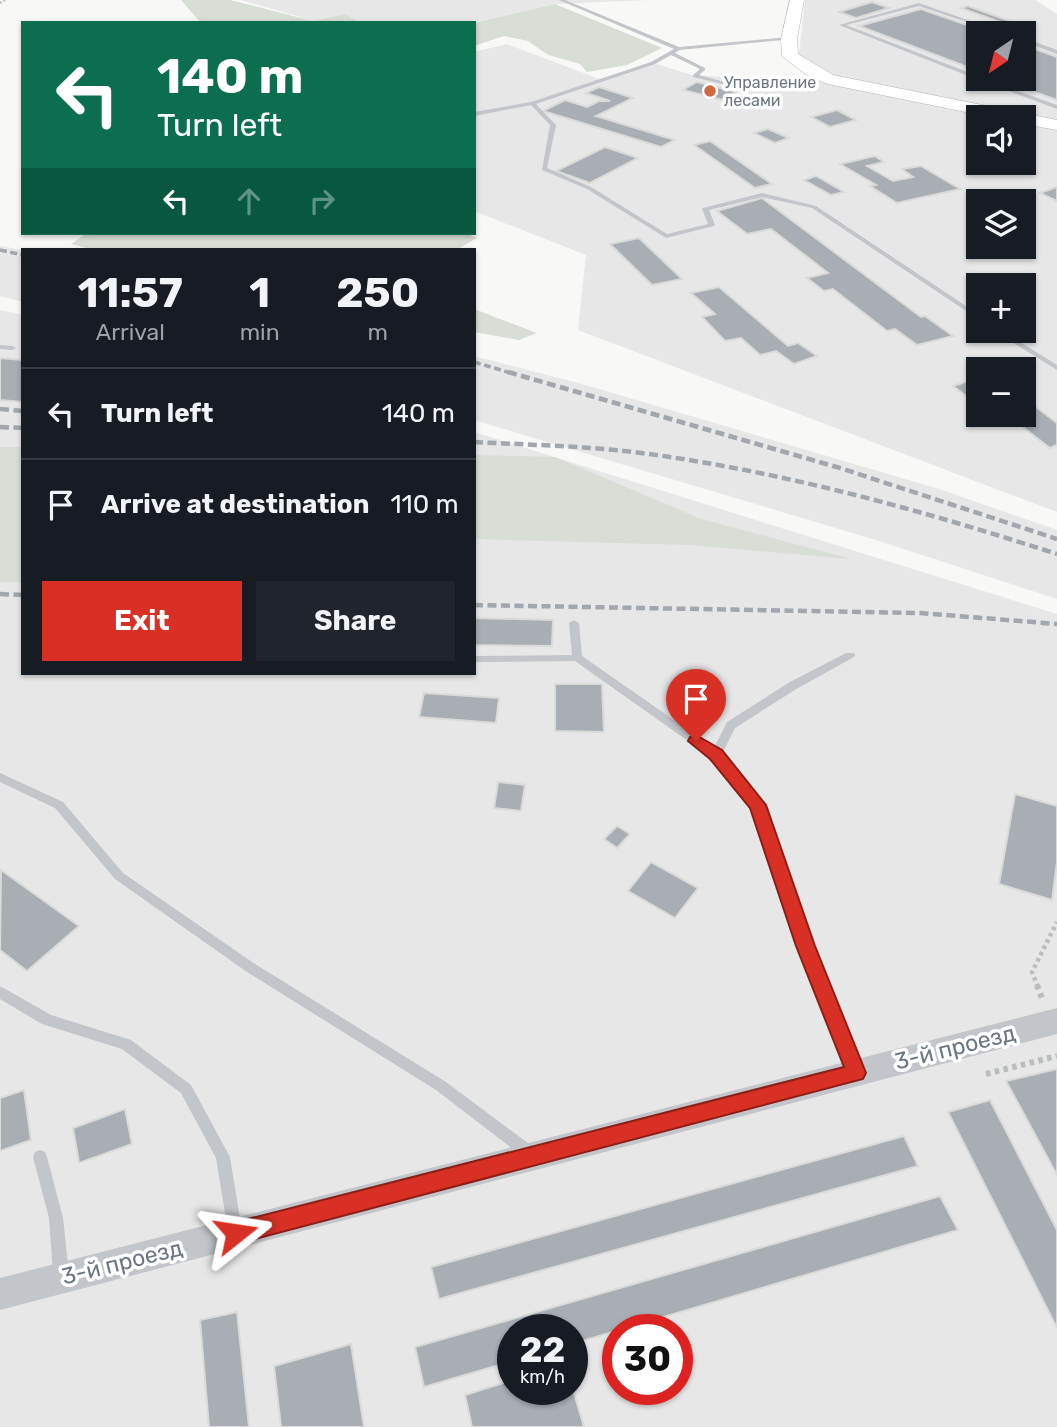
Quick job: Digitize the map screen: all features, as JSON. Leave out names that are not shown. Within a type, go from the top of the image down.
[{"type":"street","points":[[797,0],[789,39],[790,56],[802,66],[828,79],[966,107]]},
{"type":"street","points":[[1036,121],[1057,125]]},
{"type":"street","name":"3-й проезд","points":[[0,1294],[1054,1022]]},
{"type":"lane","points":[[561,0],[675,51],[703,69],[695,76],[733,86]]},
{"type":"lane","points":[[966,73],[841,25],[919,4],[968,21]]},
{"type":"lane","points":[[476,114],[532,103],[653,63],[675,51],[789,39]]},
{"type":"lane","points":[[1036,44],[1057,52]]},
{"type":"lane","points":[[1015,91],[1057,107]]},
{"type":"lane","points":[[532,103],[553,125],[544,169],[589,188],[666,236],[712,225],[705,209],[762,195],[814,207],[966,309]]},
{"type":"lane","points":[[1017,343],[1057,368]]},
{"type":"lane","points":[[0,346],[12,348]]},
{"type":"lane","points":[[574,623],[577,658]]},
{"type":"lane","points":[[716,755],[731,725],[850,654]]},
{"type":"lane","points":[[476,659],[577,658],[716,755],[757,805],[805,946],[856,1073]]},
{"type":"lane","points":[[0,777],[59,805],[119,876],[251,968],[441,1086],[534,1156]]},
{"type":"lane","points":[[0,992],[47,1020],[126,1044],[186,1089],[223,1157],[236,1233]]},
{"type":"lane","points":[[40,1157],[56,1218],[61,1278]]},
{"type":"path","points":[[0,2],[5,0]]},
{"type":"path","points":[[1054,1022],[1032,972],[1057,922]]},
{"type":"path","points":[[986,1074],[1057,1056]]},
{"type":"shaded area","points":[[181,0],[230,0],[313,21],[199,21]]},
{"type":"shaded area","points":[[241,0],[648,0],[555,4],[476,23],[357,21],[345,14],[314,21]]},
{"type":"shaded area","points":[[805,0],[1035,0],[1057,14],[1057,512],[578,330],[586,255],[476,212],[476,52],[507,44],[602,80],[653,63],[695,76],[827,79],[799,54]]},
{"type":"shaded area","points":[[555,4],[662,48],[627,65],[587,72],[580,64],[548,55],[528,41],[504,36],[476,45],[476,23]]},
{"type":"shaded area","points":[[345,14],[357,21],[313,21]]},
{"type":"shaded area","points":[[84,235],[469,235],[477,238],[460,248],[87,248],[71,244]]},
{"type":"shaded area","points":[[0,246],[21,250],[21,301],[0,296]]},
{"type":"shaded area","points":[[0,310],[21,315],[21,675],[476,675],[476,433],[1057,614],[1057,1022],[0,1296]]},
{"type":"shaded area","points":[[476,310],[537,333],[519,340],[476,332]]},
{"type":"shaded area","points":[[476,357],[582,384],[939,489],[1057,530],[1057,599],[876,540],[476,421]]},
{"type":"shaded area","points":[[0,447],[21,447],[21,582],[0,582]]},
{"type":"shaded area","points":[[476,455],[555,457],[701,519],[851,559],[690,545],[476,539]]},
{"type":"shaded area","points":[[1057,1024],[1057,1427],[0,1427],[0,1299]]},
{"type":"building","points":[[872,2],[889,8],[856,18],[839,12]]},
{"type":"building","points":[[968,6],[1010,21],[997,21],[961,8]]},
{"type":"building","points":[[921,9],[966,25],[966,66],[859,26]]},
{"type":"building","points":[[1036,49],[1057,57],[1057,100],[1032,91],[1036,91]]},
{"type":"building","name":"Управление лесами","points":[[697,82],[736,92],[723,100],[683,90]]},
{"type":"building","points":[[599,87],[633,98],[596,116],[675,140],[661,147],[543,111],[565,100],[587,107],[599,101],[610,101],[586,93]]},
{"type":"building","points":[[837,110],[856,120],[830,127],[811,117]]},
{"type":"building","points":[[768,129],[789,138],[775,143],[754,133]]},
{"type":"building","points":[[710,141],[772,184],[755,188],[694,145]]},
{"type":"building","points":[[605,147],[638,158],[590,183],[556,171]]},
{"type":"building","points":[[875,156],[884,162],[867,166],[893,181],[913,177],[902,169],[921,166],[960,189],[897,203],[870,186],[876,185],[840,164]]},
{"type":"building","points":[[816,176],[844,192],[831,195],[804,180]]},
{"type":"building","points":[[1057,187],[1057,201],[1040,193]]},
{"type":"building","points":[[762,198],[921,317],[925,316],[953,336],[917,345],[895,329],[887,331],[833,289],[824,291],[807,278],[828,273],[771,229],[747,234],[717,211]]},
{"type":"building","points":[[639,238],[682,279],[652,285],[610,244]]},
{"type":"building","points":[[719,287],[788,346],[798,343],[817,356],[794,364],[776,351],[760,355],[741,338],[725,341],[702,317],[715,314],[691,293]]},
{"type":"building","points":[[0,358],[21,360],[21,402],[0,400]]},
{"type":"building","points":[[966,382],[966,396],[953,386]]},
{"type":"building","points":[[1036,407],[1057,423],[1057,445],[1050,448],[1023,427],[1036,427]]},
{"type":"building","points":[[476,618],[553,620],[552,646],[476,645]]},
{"type":"building","points":[[555,684],[602,684],[604,732],[555,731]]},
{"type":"building","points":[[424,693],[499,698],[496,723],[419,717]]},
{"type":"building","points":[[498,782],[525,785],[521,811],[494,808]]},
{"type":"building","points":[[1015,794],[1057,806],[1057,862],[1052,900],[999,884]]},
{"type":"building","points":[[617,826],[630,834],[617,848],[604,839]]},
{"type":"building","points":[[651,862],[698,888],[675,918],[628,891]]},
{"type":"building","points":[[1,870],[79,926],[27,971],[0,950]]},
{"type":"building","points":[[1057,1069],[1057,1175],[1006,1081]]},
{"type":"building","points":[[24,1090],[31,1140],[0,1151],[0,1098]]},
{"type":"building","points":[[990,1100],[1057,1230],[1057,1328],[948,1112]]},
{"type":"building","points":[[125,1109],[132,1144],[79,1163],[73,1128]]},
{"type":"building","points":[[904,1136],[918,1166],[439,1299],[431,1267]]},
{"type":"building","points":[[940,1196],[958,1230],[674,1314],[602,1314],[602,1335],[588,1339],[588,1314],[530,1314]]},
{"type":"building","points":[[237,1312],[249,1427],[209,1427],[200,1320]]},
{"type":"building","points":[[497,1323],[497,1366],[424,1387],[415,1347]]},
{"type":"building","points":[[351,1344],[364,1427],[281,1427],[274,1366]]},
{"type":"building","points":[[497,1385],[497,1405],[578,1405],[584,1427],[472,1427],[465,1395]]},
{"type":"railway","points":[[0,250],[21,255]]},
{"type":"railway","points":[[476,363],[514,374]]},
{"type":"railway","points":[[508,372],[840,468],[1057,539]]},
{"type":"railway","points":[[0,409],[21,411]]},
{"type":"railway","points":[[0,427],[21,428]]},
{"type":"railway","points":[[476,442],[627,451],[753,472],[906,508],[1057,554]]},
{"type":"railway","points":[[0,594],[21,595]]},
{"type":"railway","points":[[476,605],[920,613],[1057,624]]},
{"type":"place","name":"Управление лесами","points":[[710,91]]},
{"type":"route","points":[[236,1233],[856,1073],[805,946],[757,805],[716,755],[696,741]]}]
